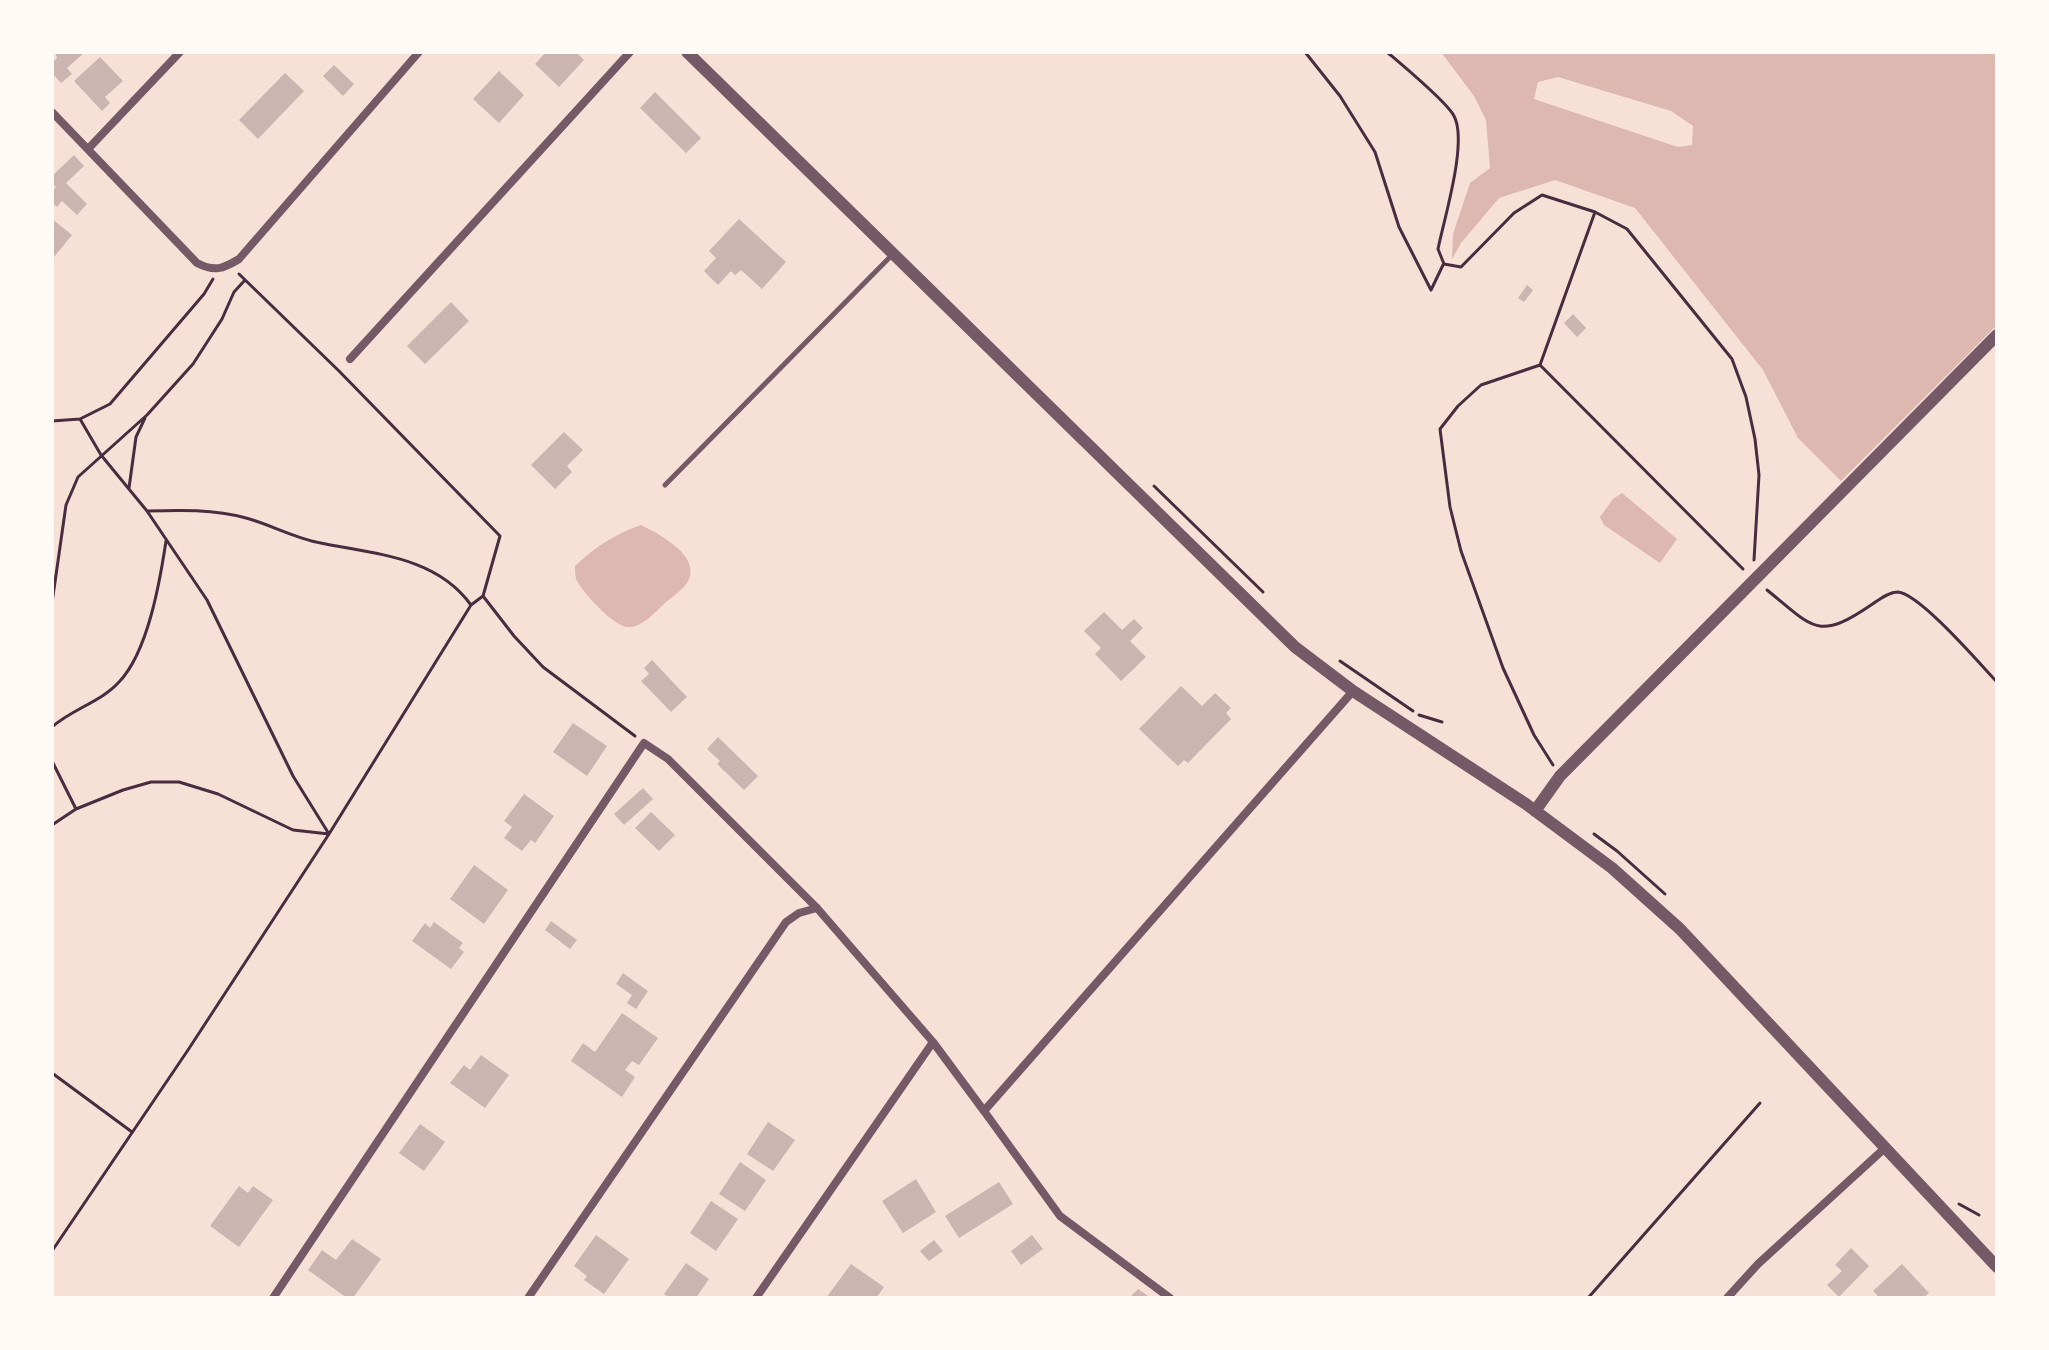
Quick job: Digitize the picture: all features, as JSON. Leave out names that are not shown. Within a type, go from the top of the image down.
[{"type":"street","points":[[88,149],[180,52]]},
{"type":"street","points":[[52,112],[197,263],[211,270],[239,259],[419,52]]},
{"type":"street","points":[[350,359],[630,52]]},
{"type":"street","points":[[687,52],[1295,647],[1353,691],[1535,811],[1612,868],[1680,929],[1997,1267]]},
{"type":"street","points":[[1535,811],[1560,776],[1997,335]]},
{"type":"street","points":[[984,1111],[1353,691]]},
{"type":"street","points":[[273,1298],[644,743],[668,759],[817,908],[933,1042],[1060,1216],[1170,1298]]},
{"type":"street","points":[[528,1298],[786,922],[799,913],[817,908]]},
{"type":"street","points":[[756,1298],[933,1042]]},
{"type":"street","points":[[1727,1298],[1758,1264],[1886,1147]]},
{"type":"lane","points":[[665,485],[893,255]]},
{"type":"path","points":[[1305,52],[1340,96],[1375,152],[1399,227],[1431,290],[1444,264],[1438,249],[1459,148],[1455,116],[1387,52]]},
{"type":"path","points":[[1444,264],[1461,267],[1514,213],[1542,195],[1595,212],[1627,229],[1732,359],[1746,397],[1759,475],[1753,580]]},
{"type":"path","points":[[1540,365],[1595,212]]},
{"type":"path","points":[[52,1251],[329,834],[471,605],[483,596],[500,536],[230,264]]},
{"type":"path","points":[[52,421],[80,419],[110,404],[204,294],[213,280],[211,270]]},
{"type":"path","points":[[52,603],[66,505],[78,477],[147,415],[193,364],[222,319],[234,292],[245,280]]},
{"type":"path","points":[[1540,365],[1753,580],[1811,624],[1827,628],[1841,624],[1886,595],[1898,592],[1925,607],[1997,682]]},
{"type":"path","points":[[1540,365],[1481,385],[1458,406],[1440,429],[1450,507],[1461,551],[1503,668],[1534,735],[1560,776]]},
{"type":"path","points":[[129,489],[136,437],[147,415]]},
{"type":"path","points":[[80,419],[101,455],[147,511],[207,600],[293,776],[329,834]]},
{"type":"path","points":[[1150,482],[1270,599]]},
{"type":"path","points":[[147,511],[186,510],[244,517],[313,542],[372,551],[442,575],[462,592],[471,605]]},
{"type":"path","points":[[52,727],[119,682],[134,658],[151,619],[166,539]]},
{"type":"path","points":[[483,596],[543,667],[644,743]]},
{"type":"path","points":[[1334,657],[1420,716],[1442,722]]},
{"type":"path","points":[[52,761],[76,809]]},
{"type":"path","points":[[52,825],[76,809],[151,782],[179,782],[230,799],[293,830],[329,834]]},
{"type":"path","points":[[52,1073],[132,1132]]},
{"type":"path","points":[[1588,1298],[1760,1103]]},
{"type":"shaded area","points":[[1441,52],[1997,52],[1997,325],[1841,481],[1798,438],[1763,370],[1635,208],[1555,180],[1499,198],[1461,243],[1452,259],[1453,234],[1470,183],[1490,168],[1486,120],[1474,96]],"holes":[[[1558,77],[1671,111],[1693,126],[1692,145],[1678,147],[1534,99],[1538,82]]]},
{"type":"shaded area","points":[[1622,493],[1677,539],[1660,563],[1604,525],[1600,517],[1613,499]]},
{"type":"shaded area","points":[[641,525],[681,552],[687,559],[690,576],[683,588],[649,618],[630,627],[616,622],[592,600],[576,579],[575,566],[606,542]]},
{"type":"building","points":[[55,52],[85,52],[67,68],[72,74],[61,83],[52,73],[52,63],[57,58]]},
{"type":"building","points":[[546,52],[576,52],[584,60],[559,87],[535,64]]},
{"type":"building","points":[[100,57],[123,81],[105,97],[110,103],[102,111],[74,81]]},
{"type":"building","points":[[334,65],[354,84],[343,96],[323,76]]},
{"type":"building","points":[[499,71],[524,95],[499,123],[473,99]]},
{"type":"building","points":[[285,73],[304,91],[258,139],[239,120]]},
{"type":"building","points":[[655,92],[701,138],[686,153],[640,108]]},
{"type":"building","points":[[74,155],[84,166],[66,183],[87,204],[77,215],[62,201],[57,207],[52,202],[52,191],[56,187],[52,176]]},
{"type":"building","points":[[52,219],[72,235],[54,257],[52,255]]},
{"type":"building","points":[[739,219],[786,262],[762,289],[741,270],[735,275],[731,271],[718,285],[704,271],[716,258],[709,251]]},
{"type":"building","points":[[1527,285],[1533,290],[1524,302],[1518,298]]},
{"type":"building","points":[[451,302],[469,321],[425,364],[407,346]]},
{"type":"building","points":[[1573,314],[1586,328],[1577,337],[1564,323]]},
{"type":"building","points":[[564,432],[583,450],[567,466],[572,472],[555,489],[531,465]]},
{"type":"building","points":[[1104,612],[1122,630],[1134,619],[1143,628],[1130,641],[1146,657],[1121,681],[1095,654],[1101,648],[1084,631]]},
{"type":"building","points":[[652,660],[687,697],[671,712],[641,681],[649,674],[644,668]]},
{"type":"building","points":[[1181,686],[1202,706],[1215,693],[1231,708],[1226,713],[1231,719],[1188,763],[1184,760],[1178,766],[1139,729]]},
{"type":"building","points":[[573,723],[607,746],[587,776],[553,752]]},
{"type":"building","points":[[718,737],[758,776],[744,790],[717,764],[720,761],[707,749]]},
{"type":"building","points":[[643,788],[653,799],[624,825],[614,814]]},
{"type":"building","points":[[524,794],[554,816],[535,843],[531,840],[522,851],[504,838],[512,827],[504,821]]},
{"type":"building","points":[[651,812],[675,835],[659,851],[635,828]]},
{"type":"building","points":[[474,865],[508,890],[484,924],[450,899]]},
{"type":"building","points":[[551,921],[577,940],[570,949],[545,930]]},
{"type":"building","points":[[434,922],[463,943],[459,948],[464,952],[451,969],[412,941],[425,923],[430,928]]},
{"type":"building","points":[[623,973],[648,991],[636,1009],[627,1003],[632,995],[616,984]]},
{"type":"building","points":[[622,1013],[658,1038],[639,1065],[632,1061],[625,1070],[635,1077],[622,1097],[571,1061],[583,1043],[595,1052]]},
{"type":"building","points":[[481,1055],[509,1075],[485,1108],[450,1083],[464,1065],[470,1070]]},
{"type":"building","points":[[768,1122],[795,1140],[773,1171],[747,1154]]},
{"type":"building","points":[[420,1124],[445,1142],[424,1171],[399,1153]]},
{"type":"building","points":[[740,1162],[766,1180],[745,1211],[719,1194]]},
{"type":"building","points":[[916,1179],[936,1212],[903,1233],[882,1201]]},
{"type":"building","points":[[999,1182],[1013,1204],[959,1238],[945,1216]]},
{"type":"building","points":[[239,1186],[248,1193],[253,1186],[273,1200],[239,1247],[210,1226]]},
{"type":"building","points":[[711,1201],[738,1219],[716,1251],[690,1233]]},
{"type":"building","points":[[596,1235],[629,1259],[604,1294],[584,1280],[587,1276],[574,1266]]},
{"type":"building","points":[[1032,1235],[1043,1249],[1021,1265],[1011,1251]]},
{"type":"building","points":[[352,1239],[381,1259],[353,1298],[347,1298],[308,1270],[322,1250],[336,1260]]},
{"type":"building","points":[[934,1240],[943,1251],[929,1261],[920,1251]]},
{"type":"building","points":[[1851,1248],[1869,1266],[1839,1297],[1827,1285],[1842,1271],[1835,1265]]},
{"type":"building","points":[[686,1263],[709,1279],[696,1298],[669,1298],[664,1294]]},
{"type":"building","points":[[851,1264],[884,1287],[876,1298],[826,1298]]},
{"type":"building","points":[[1902,1264],[1929,1293],[1923,1298],[1880,1298],[1873,1291]]},
{"type":"building","points":[[1138,1289],[1151,1298],[1129,1298]]}]
